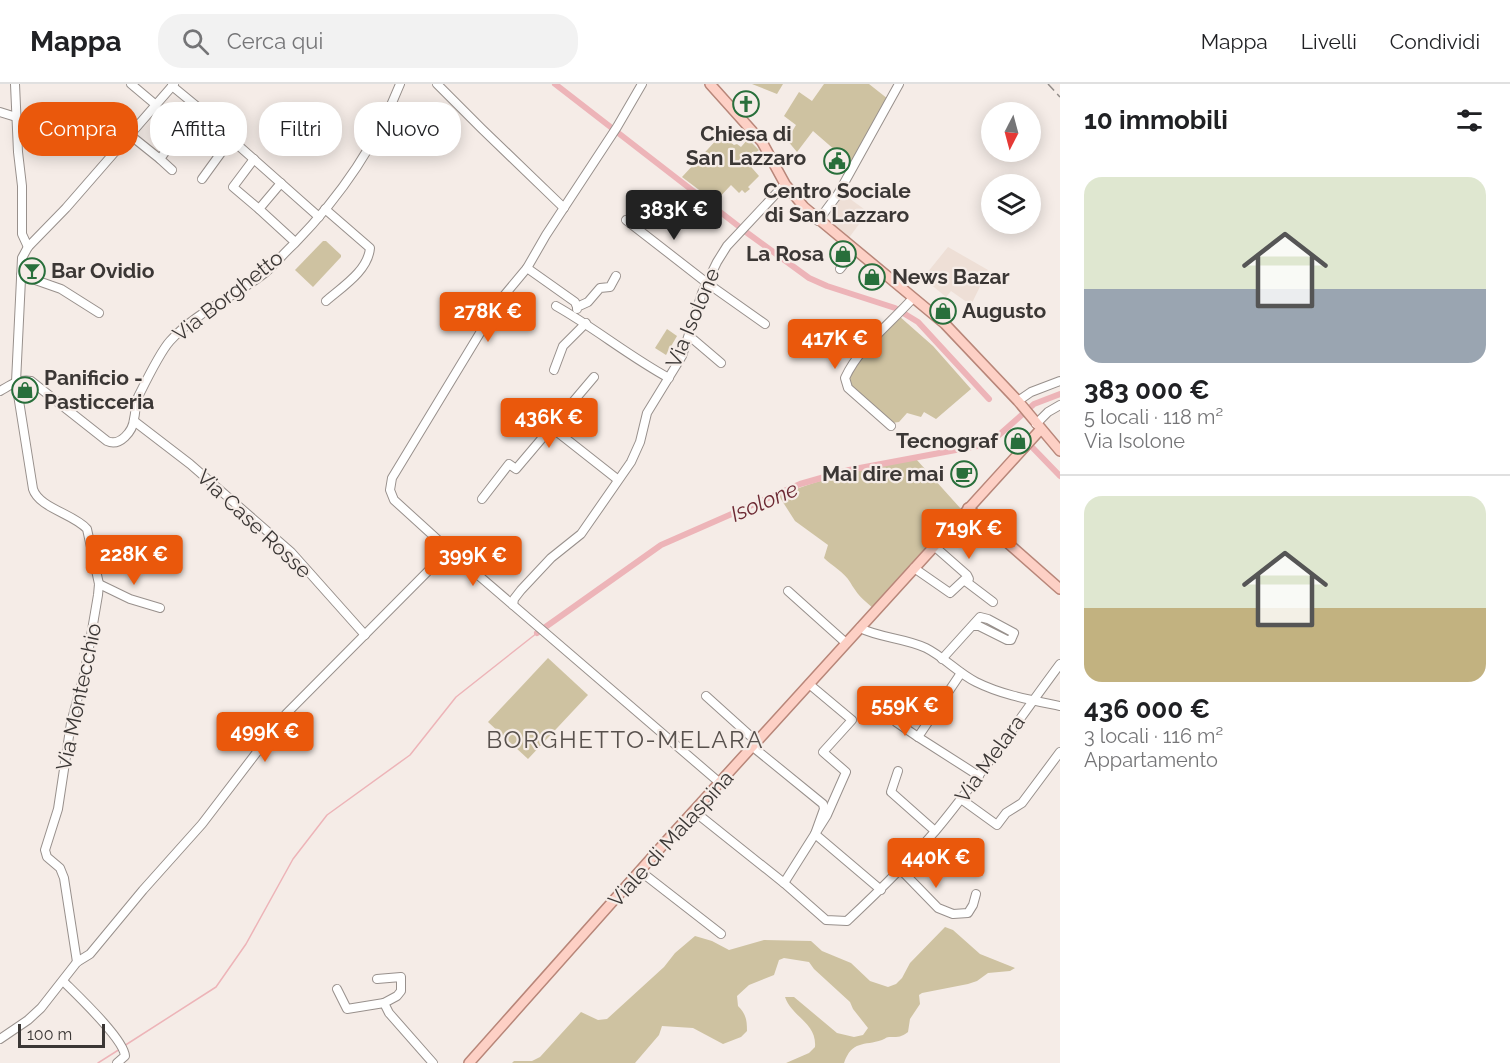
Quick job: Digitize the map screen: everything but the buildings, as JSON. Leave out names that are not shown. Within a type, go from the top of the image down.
[{"type":"main road","points":[[710,84],[762,142],[785,184],[818,221],[945,324],[1019,402],[1060,451]]},
{"type":"main road","name":"Viale di Malaspina","points":[[469,1063],[1028,442],[1037,425]]},
{"type":"main road","points":[[968,507],[1060,589]]},
{"type":"street","points":[[15,84],[22,186],[22,234],[27,247],[66,208],[112,156]]},
{"type":"street","points":[[131,84],[152,102]]},
{"type":"street","name":"Via Borghetto","points":[[16,382],[22,380],[36,384],[110,442],[121,441],[134,421],[138,398],[168,343],[193,319],[239,292],[268,270],[319,218],[350,178],[389,112],[400,84]]},
{"type":"street","points":[[437,84],[564,208]]},
{"type":"street","points":[[642,84],[527,268],[492,312],[390,484],[390,494],[449,550],[720,783]]},
{"type":"street","points":[[818,221],[838,194],[899,84]]},
{"type":"street","points":[[159,102],[173,85],[192,102]]},
{"type":"street","points":[[0,112],[16,117]]},
{"type":"street","points":[[138,126],[150,112]]},
{"type":"street","points":[[138,141],[172,170]]},
{"type":"street","points":[[247,153],[319,218]]},
{"type":"street","points":[[202,178],[218,156]]},
{"type":"street","points":[[254,159],[233,187],[295,242]]},
{"type":"street","points":[[259,209],[281,183]]},
{"type":"street","name":"Via Isolone","points":[[513,605],[514,599],[551,558],[581,534],[617,479],[631,462],[637,451],[647,413],[669,378],[688,339],[707,283],[717,262],[727,246],[785,184]]},
{"type":"street","points":[[325,209],[370,248],[370,257],[365,265],[326,302]]},
{"type":"street","points":[[626,220],[707,283],[765,324]]},
{"type":"street","name":"Via Montecchio","points":[[27,247],[23,255],[21,275],[16,382],[34,493],[43,502],[81,523],[87,529],[99,584],[85,671],[72,723],[58,809],[45,850],[46,857],[60,868],[64,878],[77,962]]},
{"type":"street","points":[[840,269],[855,250]]},
{"type":"street","points":[[527,268],[575,302],[578,307]]},
{"type":"street","points":[[21,275],[61,290],[99,313]]},
{"type":"street","points":[[575,316],[578,307],[588,302],[600,288],[610,287],[616,276]]},
{"type":"street","points":[[891,426],[848,388],[845,378],[888,322],[913,298]]},
{"type":"street","points":[[556,306],[669,378]]},
{"type":"street","points":[[554,370],[562,346],[586,323]]},
{"type":"street","points":[[688,339],[721,363]]},
{"type":"street","points":[[482,499],[509,464],[516,469],[594,377]]},
{"type":"street","points":[[1019,402],[1031,392],[1060,381]]},
{"type":"street","points":[[0,391],[16,382]]},
{"type":"street","points":[[1037,425],[1048,412],[1060,405]]},
{"type":"street","name":"Via Case Rosse","points":[[134,421],[190,464],[291,552],[364,635]]},
{"type":"street","points":[[552,427],[617,479]]},
{"type":"street","points":[[934,546],[967,575],[969,579],[967,582]]},
{"type":"street","points":[[0,1039],[28,1020],[77,962],[90,954],[202,824],[286,714],[449,550]]},
{"type":"street","points":[[914,568],[950,593],[964,580],[993,602]]},
{"type":"street","points":[[99,584],[160,608]]},
{"type":"street","points":[[788,591],[846,643]]},
{"type":"street","points":[[942,659],[980,617],[1014,635],[1011,640],[1007,640],[979,626],[972,626]]},
{"type":"street","points":[[860,628],[869,633],[916,644],[961,673],[990,688],[1033,701],[1060,706]]},
{"type":"street","name":"Via Melara","points":[[695,812],[784,883],[826,920],[847,921],[881,890],[935,831],[979,776],[1060,663]]},
{"type":"street","points":[[918,737],[961,673]]},
{"type":"street","points":[[784,883],[827,815],[846,772],[823,752],[852,720],[809,684]]},
{"type":"street","points":[[706,696],[755,745],[823,804],[824,809],[815,834]]},
{"type":"street","points":[[896,722],[979,776]]},
{"type":"street","points":[[961,799],[997,825],[1006,813],[1022,803],[1056,765],[1060,752]]},
{"type":"street","points":[[898,771],[891,792],[935,831]]},
{"type":"street","points":[[815,834],[881,890]]},
{"type":"street","points":[[900,869],[938,908],[953,914],[968,913],[976,894]]},
{"type":"street","points":[[640,871],[721,934]]},
{"type":"street","points":[[337,989],[347,1009],[384,1003],[398,996],[401,991],[401,977],[377,979]]},
{"type":"street","points":[[63,981],[116,1038],[125,1056],[117,1063]]},
{"type":"street","points":[[384,1003],[389,1013],[433,1063]]},
{"type":"shaded area","points":[[752,84],[783,84],[777,94]]},
{"type":"shaded area","points":[[824,84],[869,84],[888,99],[851,164],[813,131],[797,152],[787,140],[796,125],[784,116],[799,92],[812,101]]},
{"type":"shaded area","points":[[721,135],[734,145],[741,147],[748,139],[759,150],[746,161],[759,176],[745,193],[742,190],[739,193],[731,185],[715,202],[682,177]]},
{"type":"shaded area","points":[[842,193],[868,212],[848,239],[830,220]]},
{"type":"shaded area","points":[[323,241],[326,241],[341,257],[313,287],[295,270]]},
{"type":"shaded area","points":[[948,247],[988,270],[971,305],[951,291],[946,297],[923,278]]},
{"type":"shaded area","points":[[899,316],[933,346],[971,389],[936,419],[924,412],[921,417],[907,413],[899,422],[892,423],[852,389],[849,382],[862,357]]},
{"type":"shaded area","points":[[667,329],[677,336],[666,355],[655,348]]},
{"type":"shaded area","points":[[916,459],[961,509],[873,608],[860,596],[845,575],[824,558],[828,545],[795,521],[779,496],[829,478]]},
{"type":"shaded area","points":[[548,658],[588,695],[528,759],[488,722]]},
{"type":"shaded area","points":[[945,927],[953,930],[980,954],[1015,968],[1010,971],[988,973],[968,984],[922,993],[919,995],[920,1004],[910,1019],[908,1032],[900,1036],[859,1045],[851,1051],[844,1063],[786,1063],[809,1053],[815,1047],[815,1039],[808,1026],[788,1004],[785,997],[794,997],[837,1033],[854,1037],[863,1035],[868,1028],[850,1002],[809,962],[784,958],[779,960],[774,975],[749,985],[737,996],[738,1006],[746,1017],[747,1031],[741,1037],[723,1044],[693,1028],[662,1026],[659,1035],[635,1063],[512,1063],[532,1061],[540,1057],[581,1012],[598,1020],[607,1019],[695,936],[712,941],[729,950],[764,940],[811,941],[822,951],[851,963],[870,981],[888,987],[896,984],[902,978],[910,963]]},
{"type":"waterway","points":[[555,84],[809,278],[895,308],[918,322],[989,399]]},
{"type":"waterway","name":"Isolone","points":[[537,633],[661,545],[800,484],[849,470],[977,446],[999,435],[1034,404],[1060,394]]},
{"type":"waterway","points":[[1030,445],[1060,476]]},
{"type":"waterway","points":[[124,1046],[216,987],[246,944],[293,859],[327,815],[410,755],[456,697],[537,633]]},
{"type":"waterway","points":[[98,1063],[120,1049]]},
{"type":"railway","points":[[1048,84],[1060,97]]},
{"type":"place","name":"Chiesa di San Lazzaro","points":[[746,104]]},
{"type":"place","name":"Centro Sociale di San Lazzaro","points":[[837,161]]},
{"type":"place","name":"La Rosa","points":[[843,254]]},
{"type":"place","name":"Bar Ovidio","points":[[32,271]]},
{"type":"place","name":"News Bazar","points":[[872,277]]},
{"type":"place","name":"Augusto","points":[[943,311]]},
{"type":"place","name":"Panificio - Pasticceria","points":[[25,390]]},
{"type":"place","name":"Tecnograf","points":[[1018,441]]},
{"type":"place","name":"Mai dire mai","points":[[964,474]]},
{"type":"district","name":"BORGHETTO-MELARA","points":[[625,740]]}]
